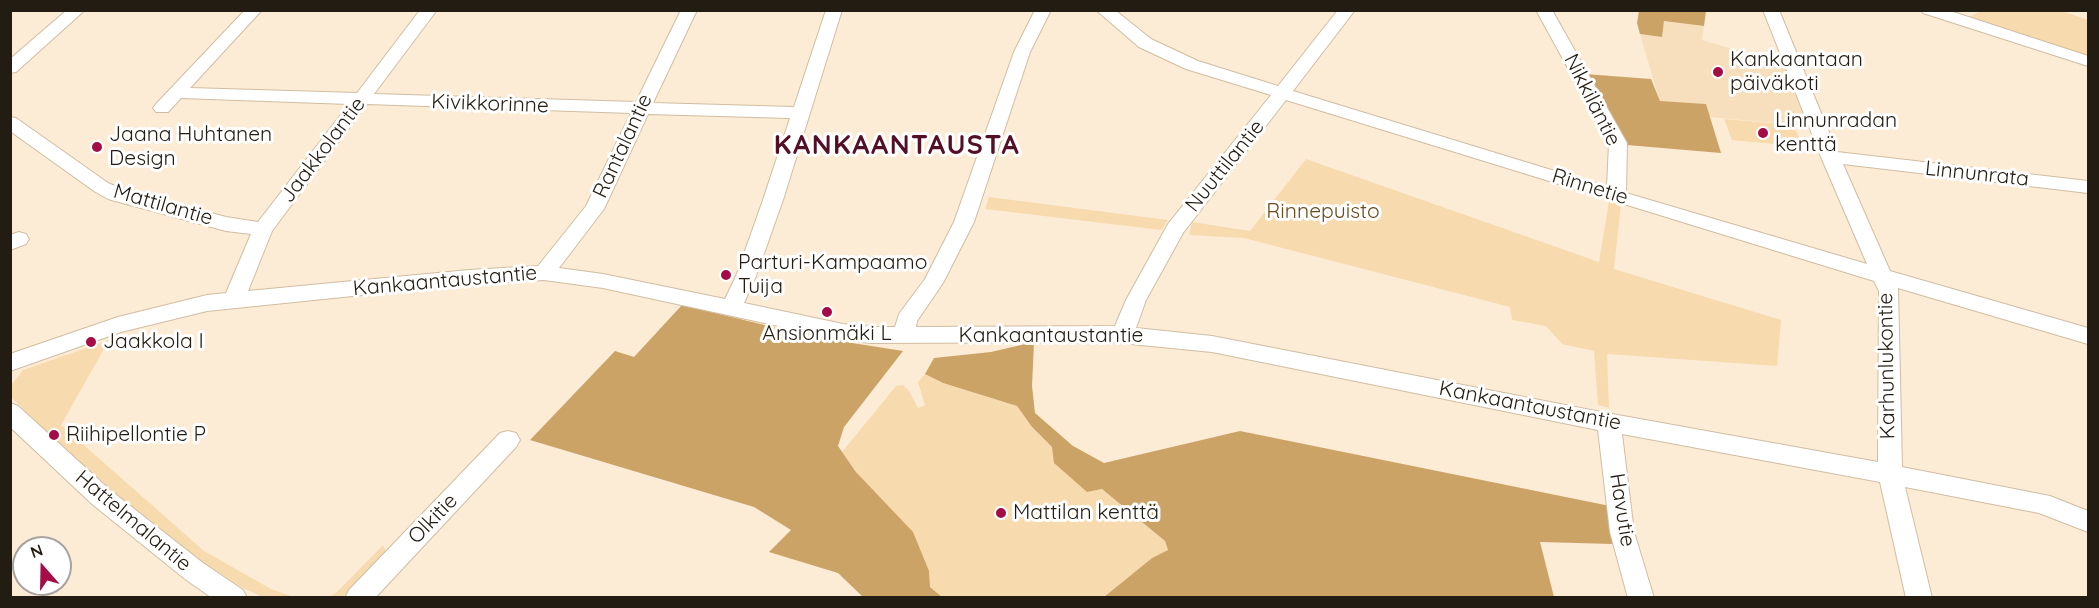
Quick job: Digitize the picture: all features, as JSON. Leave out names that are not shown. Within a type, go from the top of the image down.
[{"type":"street","points":[[10,68],[77,10]]},
{"type":"street","points":[[162,108],[254,10]]},
{"type":"street","name":"Jaakkolantie","points":[[234,299],[263,229],[429,10]]},
{"type":"street","name":"Rantalantie","points":[[544,273],[594,208],[688,10]]},
{"type":"street","points":[[731,308],[746,276],[802,113],[834,10]]},
{"type":"street","points":[[904,335],[907,320],[933,283],[964,222],[1022,52],[1043,10]]},
{"type":"street","name":"Rinnetie","points":[[1104,10],[1145,43],[1192,65],[1735,233],[2088,336]]},
{"type":"street","name":"Nuuttilantie","points":[[1123,334],[1140,292],[1175,229],[1347,10]]},
{"type":"street","name":"Nikkiläntie","points":[[1544,10],[1618,143],[1616,195]]},
{"type":"street","name":"Karhunlukontie","points":[[1771,10],[1830,157],[1889,291],[1890,474],[1918,597]]},
{"type":"street","points":[[1929,10],[2088,61]]},
{"type":"street","name":"Kivikkorinne","points":[[177,93],[802,113]]},
{"type":"street","name":"Mattilantie","points":[[10,122],[101,187],[116,194],[226,224],[263,229]]},
{"type":"street","name":"Linnunrata","points":[[1830,157],[2088,187]]},
{"type":"street","name":"Kankaantaustantie","points":[[10,363],[118,326],[177,310],[234,299],[544,273],[603,281],[843,332],[870,335],[1123,334],[1212,344],[1609,422],[2041,503],[2088,522]]},
{"type":"street","name":"Hattelmalantie","points":[[10,412],[101,497],[194,571],[234,597]]},
{"type":"street","name":"Havutie","points":[[1609,422],[1622,532],[1641,597]]},
{"type":"street","name":"Olkitie","points":[[358,597],[508,440]]},
{"type":"shaded area","points":[[1639,10],[1706,11],[1704,26],[1664,21],[1662,37],[1640,34],[1637,23]]},
{"type":"shaded area","name":"Kankaantaan päiväkoti","points":[[1664,21],[1704,26],[1702,40],[1784,64],[1810,126],[1709,117],[1705,104],[1660,102],[1640,34],[1662,37]]},
{"type":"shaded area","points":[[1585,74],[1651,79],[1660,101],[1706,104],[1721,153],[1627,145]]},
{"type":"shaded area","points":[[682,305],[814,337],[903,351],[844,427],[838,446],[856,472],[913,532],[929,571],[930,587],[942,597],[863,597],[838,573],[769,552],[791,530],[754,507],[530,440],[615,351],[634,357]]},
{"type":"shaded area","points":[[1034,342],[1032,386],[1035,413],[1073,446],[1104,463],[1240,431],[1610,506],[1612,544],[1540,542],[1554,597],[1104,597],[1152,558],[1168,550],[1165,541],[1102,489],[1087,492],[1054,463],[1052,447],[1032,427],[1017,406],[943,383],[925,374],[934,358],[991,352]]},
{"type":"green space","points":[[1981,11],[2062,11],[2088,20],[2088,57],[1966,18]]},
{"type":"green space","name":"Linnunradan kenttä","points":[[1724,119],[1793,125],[1804,147],[1732,140]]},
{"type":"green space","name":"Rinnepuisto","points":[[1306,159],[1599,262],[1609,201],[1621,204],[1614,269],[1781,320],[1777,366],[1607,354],[1609,408],[1598,405],[1594,351],[1562,344],[1546,326],[1512,320],[1510,307],[1244,238],[1189,235],[1192,222],[1250,231]]},
{"type":"green space","points":[[989,197],[1168,220],[1161,230],[985,209]]},
{"type":"green space","points":[[109,340],[61,425],[204,551],[271,589],[294,597],[263,597],[243,588],[176,546],[75,460],[11,397],[11,385],[23,370]]},
{"type":"green space","name":"Mattilan kenttä","points":[[925,374],[943,383],[1017,406],[1087,492],[1102,489],[1165,541],[1168,550],[1152,558],[1104,597],[942,597],[930,587],[929,571],[842,452],[896,386],[903,385],[909,391],[918,408],[925,405],[918,382]]},
{"type":"green space","points":[[383,545],[386,552],[343,597],[327,598],[337,592]]},
{"type":"place","name":"Kankaantaan päiväkoti","points":[[1718,72]]},
{"type":"place","name":"Linnunradan kenttä","points":[[1763,133]]},
{"type":"place","name":"Jaana Huhtanen Design","points":[[97,147]]},
{"type":"place","name":"Parturi-Kampaamo Tuija","points":[[726,275]]},
{"type":"place","name":"Ansionmäki L","points":[[827,312]]},
{"type":"place","name":"Jaakkola I","points":[[91,342]]},
{"type":"place","name":"Riihipellontie P","points":[[54,435]]},
{"type":"place","name":"Mattilan kenttä","points":[[1001,513]]},
{"type":"district","name":"KANKAANTAUSTA","points":[[897,146]]}]
